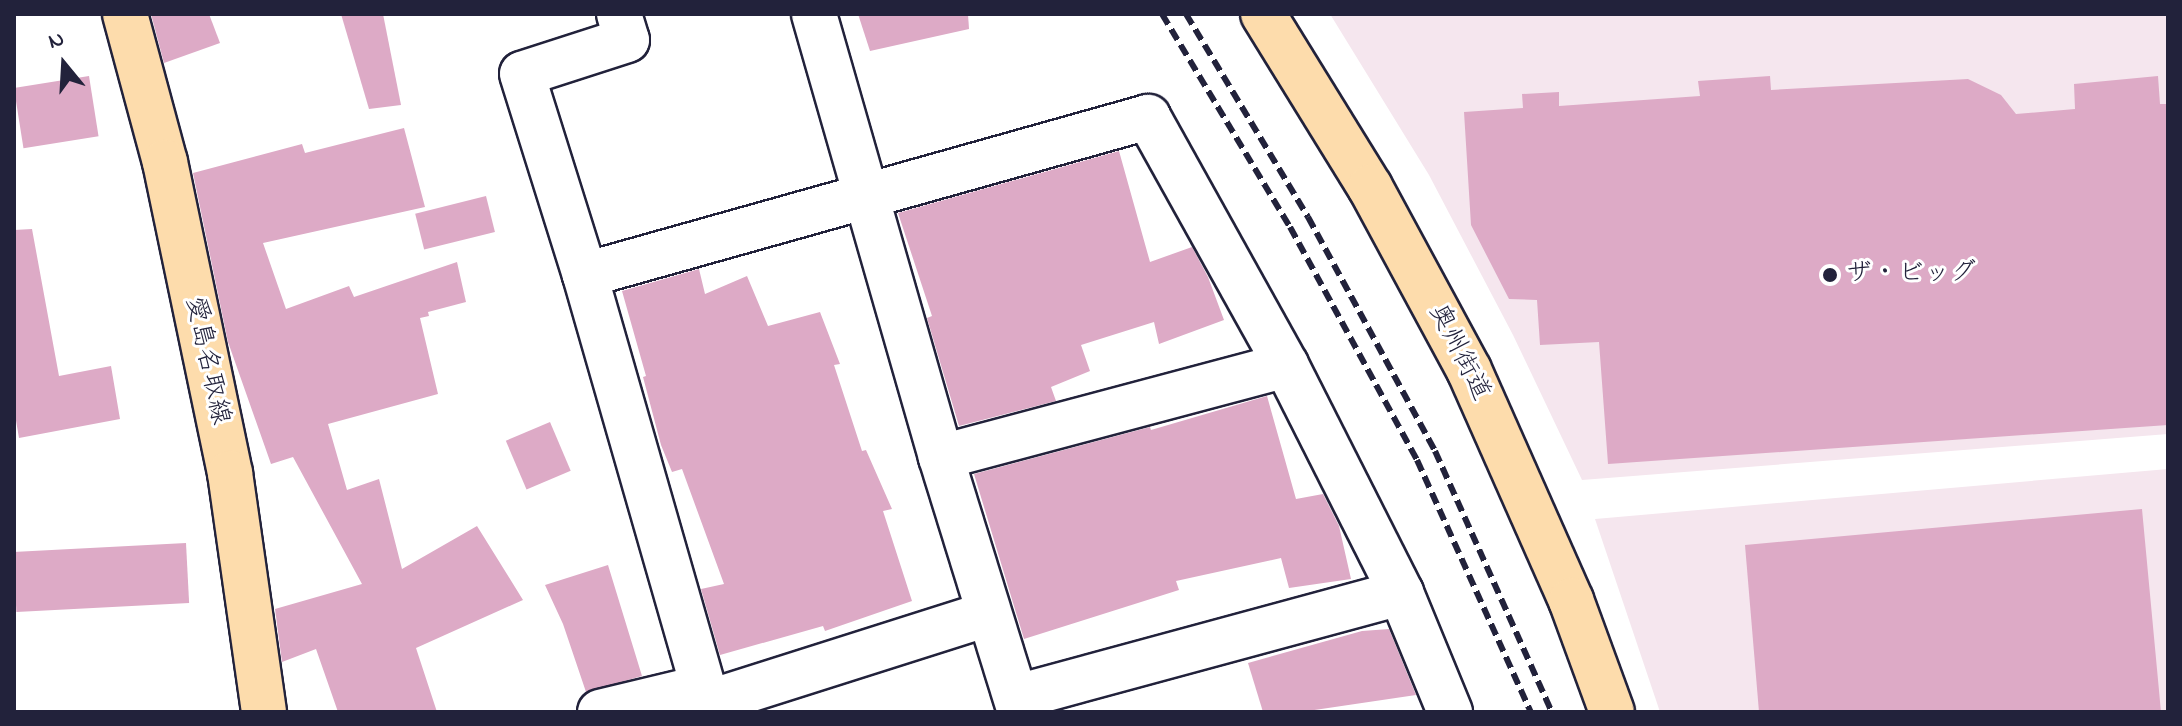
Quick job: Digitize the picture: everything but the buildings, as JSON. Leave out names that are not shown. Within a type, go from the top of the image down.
[{"type":"main road","name":"愛島名取線","points":[[125,14],[165,162],[230,473],[264,712]]},
{"type":"main road","name":"奥州街道","points":[[1263,14],[1370,187],[1469,370],[1571,600],[1612,712]]},
{"type":"street","points":[[619,14],[627,40],[522,74],[585,275],[706,701]]},
{"type":"street","points":[[814,14],[941,457],[1018,704],[1401,593]]},
{"type":"street","points":[[585,275],[1148,117],[1286,365],[1401,593],[1450,712]]},
{"type":"street","points":[[941,457],[1286,365]]},
{"type":"street","points":[[600,712],[706,701],[988,614]]},
{"type":"shaded area","points":[[1330,14],[2168,14],[2168,434],[1582,480],[1513,335],[1429,175]]},
{"type":"shaded area","points":[[2168,469],[2168,712],[1660,712],[1595,519]]},
{"type":"railway","points":[[1162,14],[1290,227],[1417,460],[1531,712]]},
{"type":"railway","points":[[1186,14],[1308,217],[1435,451],[1552,712]]},
{"type":"place","name":"ザ・ビッグ","points":[[1830,275]]}]
